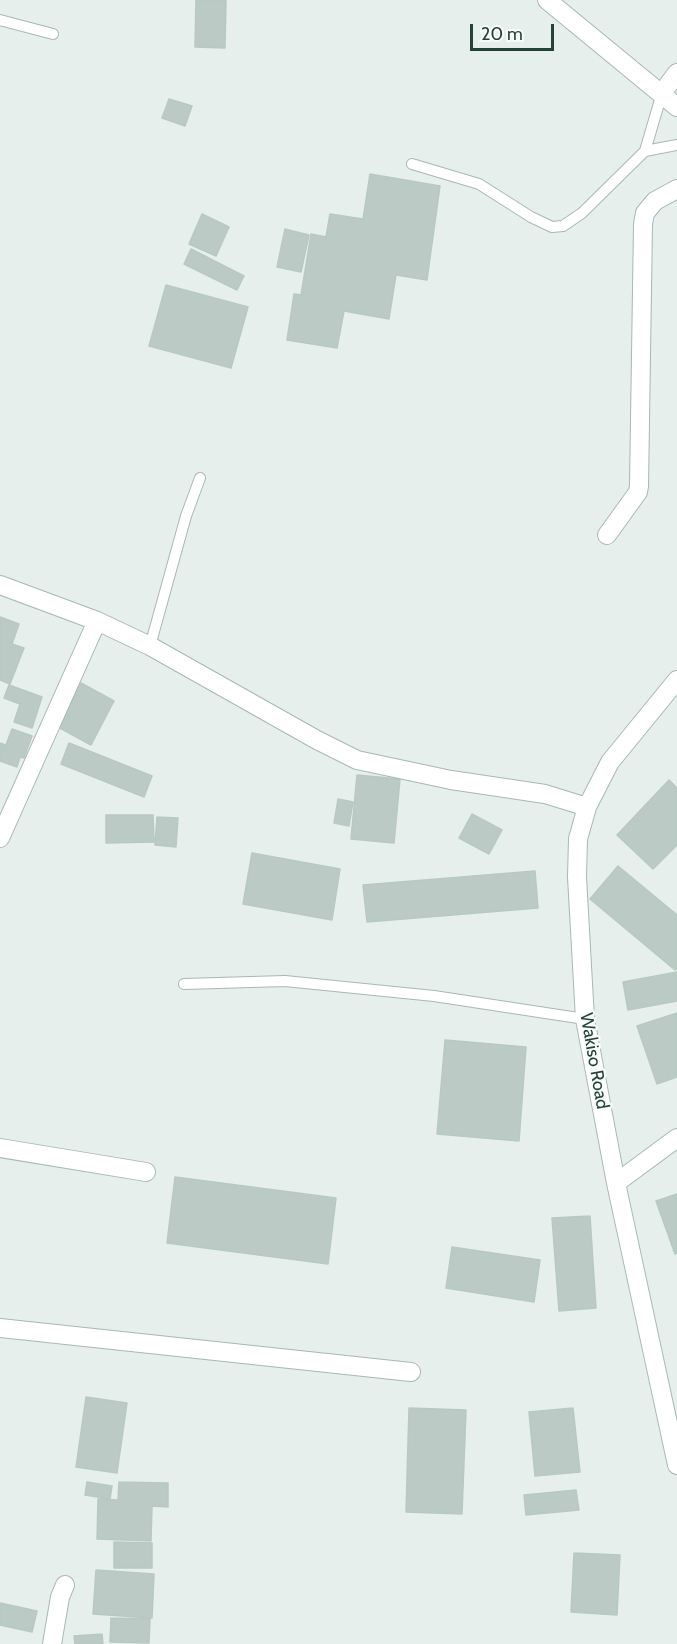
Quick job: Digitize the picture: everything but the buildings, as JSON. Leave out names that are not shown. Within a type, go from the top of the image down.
[{"type":"street","points":[[547,0],[677,107]]},
{"type":"street","points":[[662,93],[677,73]]},
{"type":"street","points":[[607,535],[638,492],[639,486],[645,213],[655,201],[677,189]]},
{"type":"street","points":[[0,585],[97,621],[150,646],[325,745],[357,760],[451,780],[545,794],[587,807]]},
{"type":"street","points":[[0,838],[97,621]]},
{"type":"street","name":"Wakiso Road","points":[[677,680],[610,762],[587,807],[578,839],[577,877],[585,1019],[616,1183],[677,1465]]},
{"type":"street","points":[[616,1183],[677,1138]]},
{"type":"street","points":[[0,1148],[146,1173]]},
{"type":"street","points":[[0,1328],[411,1372]]},
{"type":"street","points":[[52,1644],[60,1597],[65,1586]]},
{"type":"lane","points":[[0,20],[53,34]]},
{"type":"lane","points":[[412,164],[479,184],[531,218],[552,227],[563,226],[582,213],[645,151],[662,93]]},
{"type":"lane","points":[[645,151],[677,145]]},
{"type":"lane","points":[[150,646],[186,516],[201,478]]},
{"type":"lane","points":[[184,984],[285,981],[434,996],[585,1019]]}]
